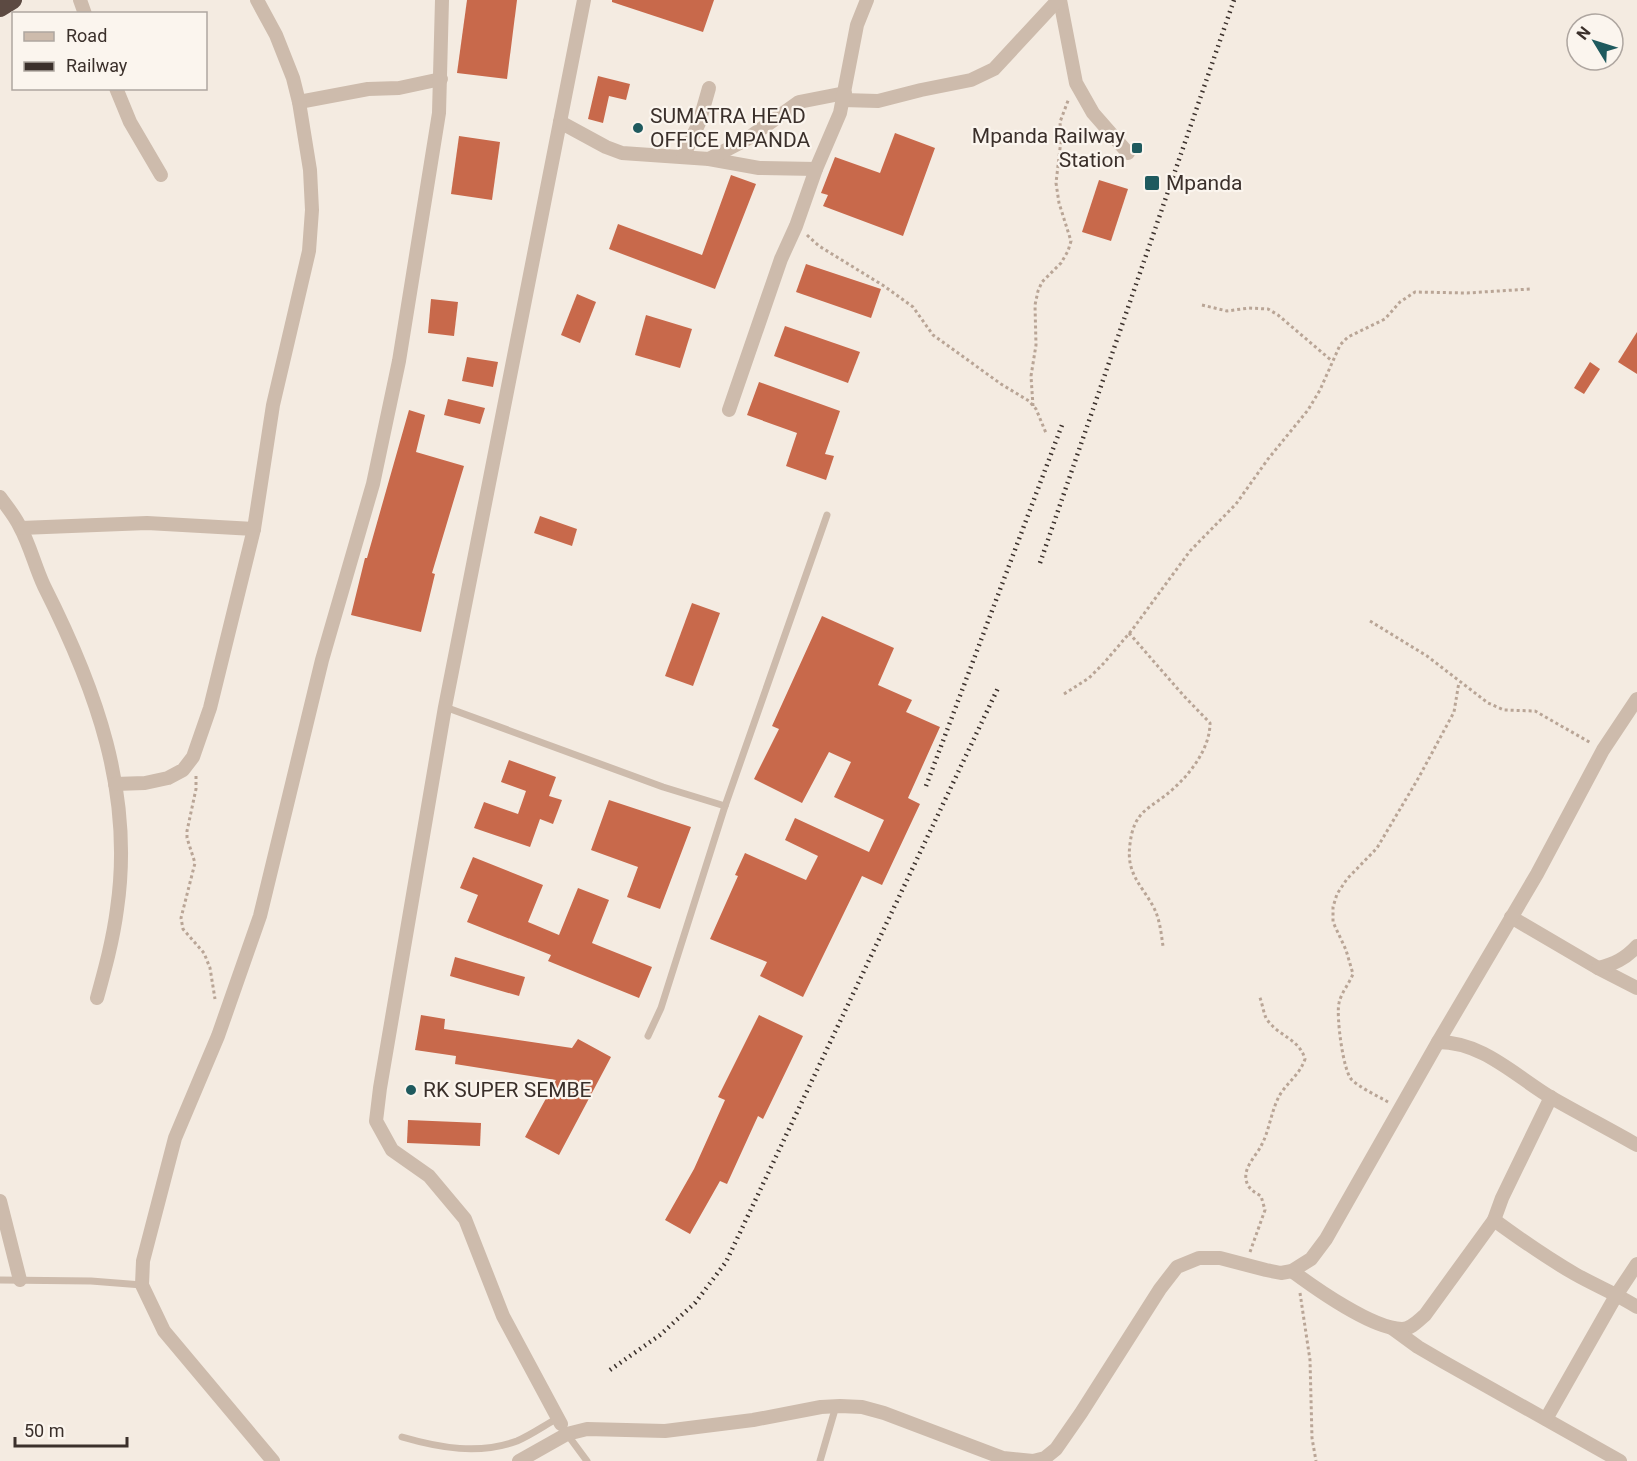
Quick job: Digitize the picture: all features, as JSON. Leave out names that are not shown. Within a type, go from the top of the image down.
[{"type":"street","points":[[115,784],[145,783],[168,778],[183,770],[193,757],[210,708],[254,529],[273,405],[309,251],[312,210],[310,170],[299,102],[293,78],[276,35],[257,0]]},
{"type":"street","points":[[273,1461],[164,1331],[142,1285],[143,1261],[175,1138],[222,1022],[260,916],[322,660],[373,484],[403,339],[439,113],[442,0]]},
{"type":"street","points":[[562,1425],[503,1316],[465,1219],[429,1176],[392,1150],[376,1121],[445,707],[584,0]]},
{"type":"street","points":[[729,410],[781,260],[831,136],[844,96],[857,25],[867,0]]},
{"type":"street","points":[[709,159],[747,139],[799,102],[844,96],[878,101],[971,80],[994,69],[1059,0]]},
{"type":"street","points":[[1059,0],[1076,83],[1093,112],[1128,153]]},
{"type":"street","points":[[299,102],[368,89],[399,88],[441,79]]},
{"type":"street","points":[[683,157],[699,123],[710,88]]},
{"type":"street","points":[[117,90],[130,122],[161,175]]},
{"type":"street","points":[[560,122],[622,153],[709,159],[759,168],[816,169]]},
{"type":"street","points":[[0,497],[21,528],[39,575],[81,666],[105,734],[115,784],[121,822],[121,870],[113,935],[97,998]]},
{"type":"street","points":[[21,528],[147,523],[254,529]]},
{"type":"street","points":[[1297,1275],[1326,1239],[1438,1042],[1538,874],[1603,750],[1637,699]]},
{"type":"street","points":[[1511,917],[1637,988]]},
{"type":"street","points":[[1598,968],[1615,964],[1637,946]]},
{"type":"street","points":[[1438,1042],[1452,1042],[1484,1053],[1551,1097],[1637,1145]]},
{"type":"street","points":[[1392,1328],[1404,1329],[1425,1315],[1494,1220],[1502,1198],[1551,1097]]},
{"type":"street","points":[[0,1201],[20,1280]]},
{"type":"street","points":[[1494,1220],[1545,1257],[1578,1276],[1617,1294],[1637,1307]]},
{"type":"street","points":[[519,1461],[562,1425],[587,1429],[665,1431],[753,1420],[836,1406],[862,1407],[884,1413],[1003,1458],[1033,1461],[1045,1458],[1056,1449],[1081,1413],[1169,1275],[1187,1261],[1199,1258],[1220,1258],[1297,1275],[1353,1311],[1392,1328],[1426,1352],[1620,1461]]},
{"type":"street","points":[[1546,1419],[1617,1294],[1637,1264]]},
{"type":"lane","points":[[648,1036],[661,1008],[725,806],[826,515]]},
{"type":"lane","points":[[445,707],[663,787],[725,806]]},
{"type":"lane","points":[[0,1280],[142,1285]]},
{"type":"lane","points":[[820,1461],[836,1406]]},
{"type":"lane","points":[[402,1437],[434,1446],[468,1449],[493,1447],[562,1425],[586,1461]]},
{"type":"path","points":[[1046,433],[1033,406],[1031,376],[1036,345],[1035,305],[1042,282],[1061,263],[1071,241],[1057,195],[1056,171],[1060,122],[1063,109],[1076,83]]},
{"type":"path","points":[[796,226],[819,246],[913,307],[933,335],[1001,384],[1018,393],[1033,406]]},
{"type":"path","points":[[1064,694],[1089,678],[1129,633],[1206,532],[1236,504],[1268,459],[1308,410],[1320,390],[1340,345],[1348,337],[1385,319],[1400,302],[1415,292],[1467,293],[1530,289]]},
{"type":"path","points":[[1202,305],[1227,311],[1250,308],[1268,309],[1332,361]]},
{"type":"path","points":[[1370,621],[1426,656],[1496,707],[1504,710],[1536,711],[1603,750]]},
{"type":"path","points":[[1129,633],[1210,723],[1210,730],[1199,760],[1173,789],[1140,815],[1130,843],[1129,862],[1134,876],[1159,921],[1163,946]]},
{"type":"path","points":[[1399,1110],[1352,1080],[1347,1073],[1337,1018],[1340,998],[1353,974],[1346,950],[1333,922],[1333,907],[1337,894],[1347,879],[1377,848],[1419,777],[1454,712],[1459,682]]},
{"type":"path","points":[[193,757],[196,789],[186,831],[195,863],[181,918],[183,928],[207,960],[222,1022]]},
{"type":"path","points":[[1245,1265],[1265,1210],[1265,1203],[1261,1196],[1247,1185],[1246,1171],[1263,1143],[1281,1093],[1298,1075],[1305,1059],[1300,1047],[1281,1033],[1266,1017],[1259,995]]},
{"type":"path","points":[[1297,1275],[1310,1360],[1312,1438],[1316,1461]]},
{"type":"building","points":[[467,0],[517,0],[507,79],[457,73]]},
{"type":"building","points":[[612,0],[714,0],[703,32],[612,2]]},
{"type":"building","points":[[598,76],[630,84],[626,100],[609,96],[603,123],[588,119]]},
{"type":"building","points":[[895,133],[935,148],[903,236],[823,206],[828,195],[821,193],[835,157],[880,173]]},
{"type":"building","points":[[459,136],[500,142],[492,200],[451,194]]},
{"type":"building","points":[[731,175],[756,184],[715,289],[609,249],[618,224],[702,255]]},
{"type":"building","name":"Mpanda","points":[[1099,180],[1128,189],[1111,241],[1082,232]]},
{"type":"building","points":[[806,264],[881,289],[871,318],[796,292]]},
{"type":"building","points":[[577,294],[596,302],[580,343],[561,335]]},
{"type":"building","points":[[431,299],[458,302],[454,336],[428,333]]},
{"type":"building","points":[[646,315],[692,329],[680,368],[635,355]]},
{"type":"building","points":[[785,326],[860,352],[848,383],[774,356]]},
{"type":"building","points":[[1637,332],[1637,374],[1618,362]]},
{"type":"building","points":[[467,357],[498,362],[493,387],[462,381]]},
{"type":"building","points":[[1590,362],[1600,369],[1584,394],[1574,388]]},
{"type":"building","points":[[759,382],[840,411],[825,454],[834,456],[826,480],[786,466],[797,433],[747,415]]},
{"type":"building","points":[[448,399],[485,408],[480,424],[444,415]]},
{"type":"building","points":[[409,410],[425,415],[416,452],[464,466],[432,573],[435,574],[421,632],[351,615],[365,558],[367,558]]},
{"type":"building","points":[[540,516],[577,529],[572,546],[534,533]]},
{"type":"building","points":[[692,603],[720,613],[693,686],[665,676]]},
{"type":"building","points":[[822,616],[894,648],[878,685],[912,700],[906,712],[940,727],[908,798],[920,804],[882,885],[862,876],[803,997],[760,976],[767,962],[710,939],[738,876],[735,875],[745,853],[806,880],[818,856],[785,840],[795,818],[869,852],[884,820],[834,797],[851,762],[829,752],[802,803],[754,779],[779,729],[772,726]]},
{"type":"building","points":[[509,760],[556,777],[549,796],[562,800],[553,824],[540,819],[530,847],[474,828],[484,802],[518,814],[526,791],[501,782]]},
{"type":"building","points":[[609,800],[691,827],[660,909],[627,897],[638,867],[591,850]]},
{"type":"building","points":[[473,857],[543,885],[528,922],[559,935],[578,888],[609,900],[592,943],[652,967],[639,998],[548,961],[551,955],[467,922],[478,895],[460,888]]},
{"type":"building","points":[[455,957],[525,977],[519,996],[450,976]]},
{"type":"building","points":[[421,1015],[445,1019],[444,1029],[572,1048],[578,1039],[611,1057],[559,1155],[525,1137],[556,1080],[455,1064],[456,1056],[415,1050]]},
{"type":"building","points":[[759,1015],[803,1036],[763,1119],[758,1116],[727,1184],[720,1181],[690,1234],[665,1220],[694,1169],[725,1100],[718,1097]]},
{"type":"building","points":[[408,1120],[481,1123],[480,1146],[407,1143]]},
{"type":"railway","points":[[1040,563],[1234,0]]},
{"type":"railway","points":[[926,786],[1062,425]]},
{"type":"railway","points":[[610,1370],[660,1335],[695,1303],[726,1262],[998,688]]},
{"type":"place","name":"SUMATRA HEAD OFFICE MPANDA","points":[[638,128]]},
{"type":"place","name":"Mpanda Railway Station","points":[[1137,148]]},
{"type":"place","name":"Mpanda","points":[[1152,183]]},
{"type":"place","name":"RK SUPER SEMBE","points":[[411,1090]]}]
